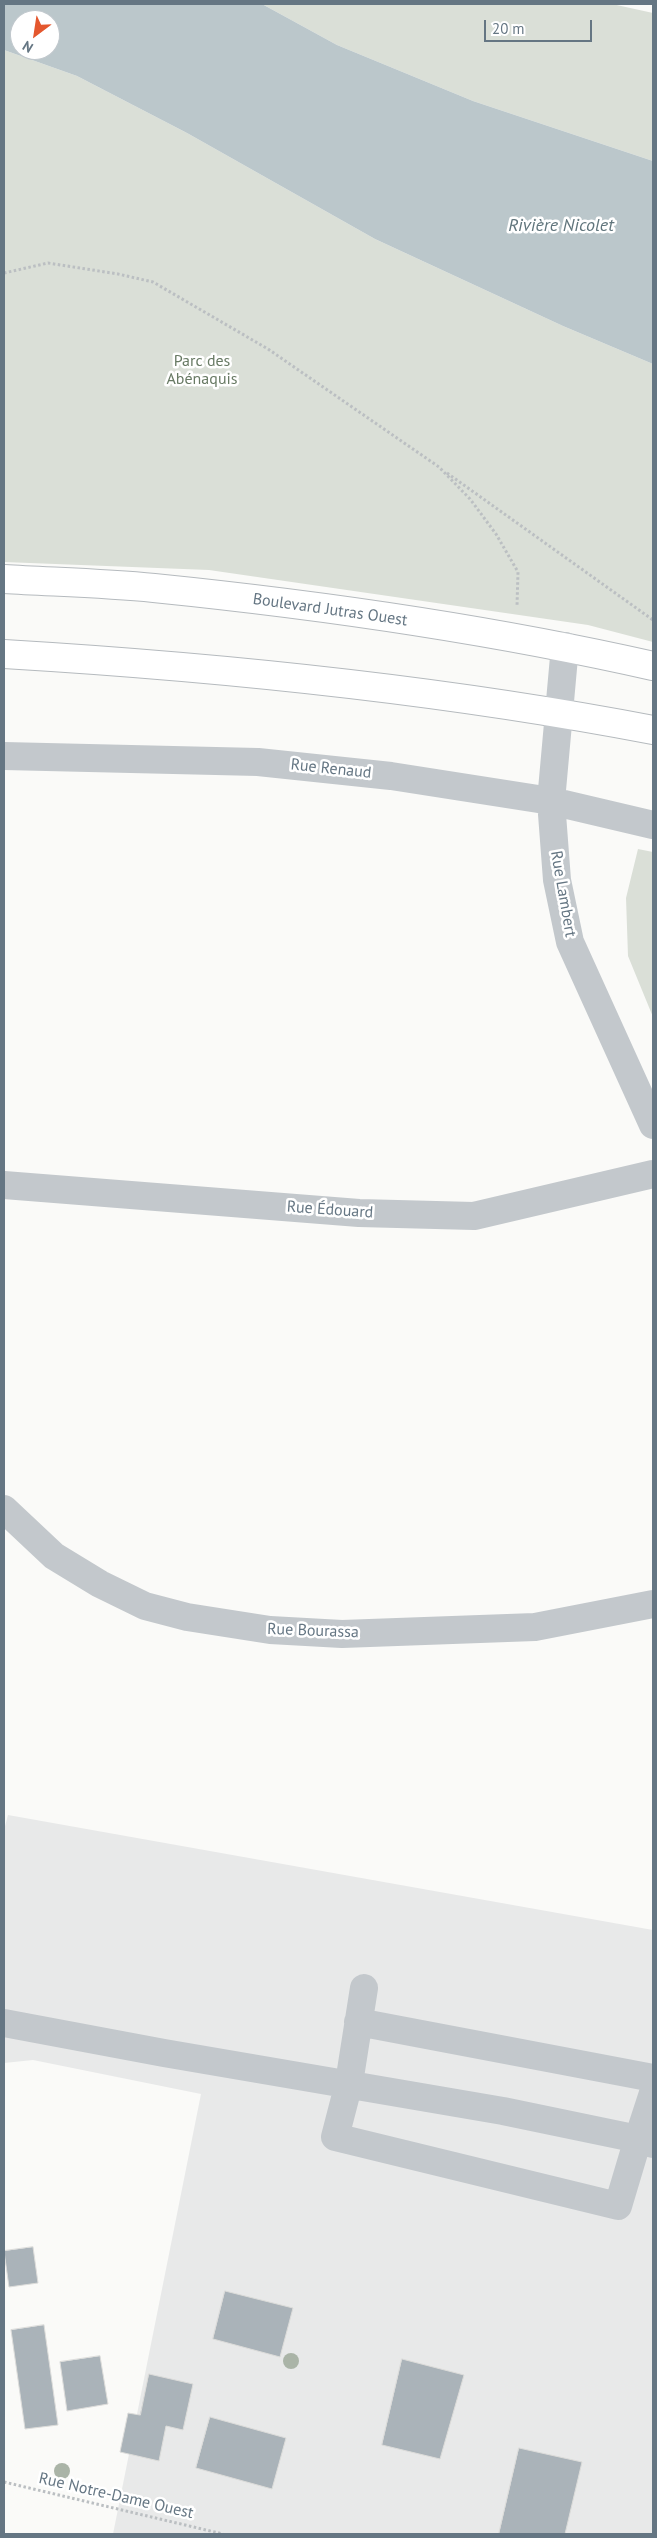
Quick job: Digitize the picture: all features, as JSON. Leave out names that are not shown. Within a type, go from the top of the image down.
[{"type":"main road","name":"Boulevard Jutras Ouest","points":[[4,579],[152,588],[356,611],[565,646],[653,666]]},
{"type":"main road","points":[[4,654],[131,662],[356,685],[558,712],[653,730]]},
{"type":"street","name":"Rue Lambert","points":[[565,646],[551,801],[557,880],[570,942],[653,1125]]},
{"type":"street","name":"Rue Renaud","points":[[4,756],[258,762],[391,776],[551,801],[653,826]]},
{"type":"street","name":"Rue Édouard","points":[[4,1185],[359,1213],[474,1216],[653,1174]]},
{"type":"street","name":"Rue Bourassa","points":[[4,1509],[54,1556],[100,1584],[145,1606],[187,1617],[270,1630],[342,1634],[535,1627],[653,1604]]},
{"type":"street","points":[[364,1988],[349,2083],[335,2137],[618,2206],[646,2141],[653,2093]]},
{"type":"street","points":[[358,2022],[653,2078]]},
{"type":"street","points":[[4,2023],[164,2053],[349,2083],[503,2111],[646,2141]]},
{"type":"path","points":[[4,273],[48,263],[118,274],[153,282],[268,349],[439,467],[653,620]]},
{"type":"path","points":[[439,467],[470,499],[496,534],[518,572],[516,612]]},
{"type":"path","name":"Rue Notre-Dame Ouest","points":[[4,2482],[223,2534]]},
{"type":"shaded area","points":[[8,1815],[653,1930],[653,2534],[113,2534],[201,2094],[33,2060],[4,2063],[4,1830]]},
{"type":"green space","points":[[262,4],[612,4],[653,13],[653,161],[473,101],[337,45]]},
{"type":"green space","name":"Parc des Abénaquis","points":[[4,50],[10,52],[10,60],[32,60],[77,76],[187,133],[375,239],[563,326],[653,364],[653,642],[588,625],[209,570],[4,562]]},
{"type":"green space","points":[[638,849],[653,852],[653,1017],[628,956],[626,898]]},
{"type":"water","name":"Rivière Nicolet","points":[[4,4],[262,4],[337,45],[473,101],[653,161],[653,364],[563,326],[375,239],[187,133],[77,76],[32,60],[60,60],[60,10],[10,10],[10,52],[4,50]]},
{"type":"building","points":[[33,2247],[38,2283],[9,2287],[4,2251]]},
{"type":"building","points":[[225,2291],[293,2308],[280,2357],[213,2339]]},
{"type":"building","points":[[44,2325],[58,2425],[25,2429],[11,2330]]},
{"type":"building","points":[[100,2356],[108,2404],[67,2411],[60,2362]]},
{"type":"building","points":[[402,2359],[464,2375],[440,2459],[382,2445]]},
{"type":"building","points":[[149,2374],[193,2384],[183,2430],[166,2426],[159,2461],[120,2452],[128,2413],[140,2415]]},
{"type":"building","points":[[210,2417],[286,2438],[272,2489],[196,2468]]},
{"type":"building","points":[[519,2448],[582,2462],[565,2534],[499,2534]]}]
